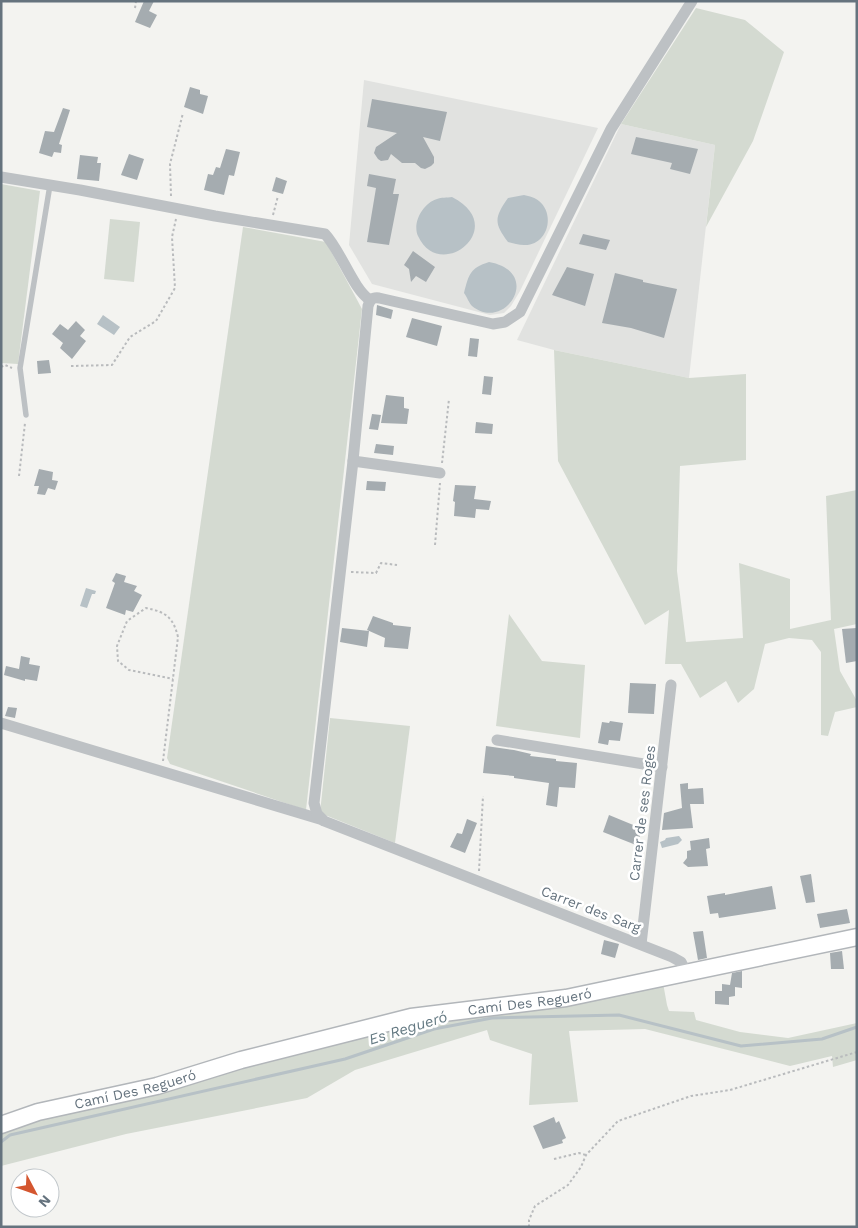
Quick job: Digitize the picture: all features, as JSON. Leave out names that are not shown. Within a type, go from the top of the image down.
[{"type":"street","points":[[370,300],[379,298],[493,324],[505,322],[520,312],[611,129],[692,1]]},
{"type":"street","points":[[1,176],[325,234],[334,244],[361,293],[370,300]]},
{"type":"street","points":[[324,821],[317,814],[314,803],[370,300]]},
{"type":"street","points":[[353,461],[440,473]]},
{"type":"street","name":"Carrer de ses Roges","points":[[641,944],[671,685]]},
{"type":"street","name":"Carrer des Sarg","points":[[1,723],[324,821],[641,944],[681,962],[686,972]]},
{"type":"street","points":[[497,740],[662,767]]},
{"type":"street","name":"Camí Des Regueró","points":[[1,1125],[38,1112],[157,1086],[241,1060],[411,1017],[566,998],[857,938]]},
{"type":"lane","points":[[26,415],[20,368],[50,185]]},
{"type":"path","points":[[135,8],[136,1]]},
{"type":"path","points":[[71,366],[112,365],[130,337],[156,320],[175,288],[172,237],[175,208],[170,164],[184,113]]},
{"type":"path","points":[[270,225],[278,196]]},
{"type":"path","points":[[1,367],[5,365],[12,368],[20,368]]},
{"type":"path","points":[[19,476],[26,415]]},
{"type":"path","points":[[340,571],[376,573],[381,563],[397,565]]},
{"type":"path","points":[[163,771],[163,751],[173,679],[178,637],[174,622],[161,611],[146,608],[127,621],[117,646],[118,661],[129,670],[173,679]]},
{"type":"path","points":[[478,882],[483,796]]},
{"type":"path","points":[[529,1227],[529,1220],[535,1206],[568,1185],[586,1155],[618,1120],[691,1096],[730,1090],[857,1052]]},
{"type":"path","points":[[554,1159],[579,1153],[586,1155]]},
{"type":"shaded area","points":[[696,8],[745,20],[784,52],[753,141],[706,227],[715,145],[621,124]]},
{"type":"shaded area","points":[[364,80],[598,128],[520,291],[511,306],[504,313],[490,315],[372,284],[349,245]]},
{"type":"shaded area","points":[[621,124],[715,145],[689,378],[554,350],[517,340]]},
{"type":"shaded area","points":[[1,184],[40,191],[18,364],[1,363]]},
{"type":"shaded area","points":[[524,195],[539,201],[544,207],[548,221],[543,235],[538,241],[524,245],[508,242],[498,225],[498,216],[508,198]]},
{"type":"shaded area","points":[[452,197],[468,209],[475,222],[473,235],[465,246],[454,253],[441,254],[428,249],[418,236],[416,225],[423,209],[432,201],[439,198]]},
{"type":"shaded area","points":[[110,219],[140,222],[134,282],[104,279]]},
{"type":"shaded area","points":[[243,227],[326,242],[362,309],[306,810],[170,764],[167,758]]},
{"type":"shaded area","points":[[489,262],[505,268],[514,277],[516,287],[514,298],[506,307],[496,312],[484,312],[472,306],[464,293],[467,281],[474,269]]},
{"type":"shaded area","points":[[103,315],[120,327],[114,335],[97,324]]},
{"type":"shaded area","points":[[554,350],[689,378],[746,374],[746,460],[680,466],[677,571],[686,642],[743,638],[739,563],[790,579],[790,629],[831,620],[826,496],[857,490],[857,624],[834,629],[840,671],[857,701],[857,707],[835,712],[828,736],[821,735],[821,652],[812,640],[789,638],[765,644],[754,689],[738,703],[726,681],[700,698],[681,664],[665,664],[669,610],[645,625],[558,461]]},
{"type":"shaded area","points":[[86,588],[96,591],[95,594],[92,594],[87,608],[80,606]]},
{"type":"shaded area","points":[[509,614],[542,661],[585,665],[580,738],[496,726]]},
{"type":"shaded area","points":[[330,718],[410,726],[395,843],[320,813]]},
{"type":"shaded area","points":[[679,836],[682,840],[678,844],[662,848],[660,842],[666,838]]},
{"type":"shaded area","points":[[663,983],[669,1011],[694,1012],[696,1020],[740,1032],[788,1038],[857,1023],[857,1060],[833,1067],[832,1056],[790,1066],[645,1029],[569,1031],[578,1102],[529,1105],[532,1054],[490,1040],[487,1030],[355,1070],[307,1098],[126,1134],[1,1166],[1,1129],[308,1049],[448,1017],[559,1001],[592,1001]]},
{"type":"building","points":[[144,1],[154,1],[149,11],[157,15],[150,28],[135,22]]},
{"type":"building","points":[[190,87],[200,90],[200,94],[208,96],[203,114],[184,107]]},
{"type":"building","points":[[372,99],[447,112],[440,141],[423,137],[434,157],[434,163],[431,166],[425,169],[415,163],[402,163],[391,154],[388,160],[381,161],[378,159],[374,153],[376,147],[397,133],[367,127]]},
{"type":"building","points":[[63,108],[70,110],[59,144],[62,145],[61,153],[54,152],[52,157],[39,153],[45,131],[54,132]]},
{"type":"building","points":[[636,137],[698,149],[690,174],[670,169],[672,163],[631,154]]},
{"type":"building","points":[[226,149],[240,152],[234,176],[229,175],[224,195],[204,190],[208,174],[213,175],[216,167],[220,168]]},
{"type":"building","points":[[129,154],[144,159],[137,180],[121,175]]},
{"type":"building","points":[[80,155],[98,157],[97,163],[101,163],[99,181],[77,179]]},
{"type":"building","points":[[369,174],[396,179],[393,194],[399,194],[389,245],[367,242],[376,188],[367,186]]},
{"type":"building","points":[[276,177],[287,181],[283,194],[272,191]]},
{"type":"building","points":[[583,234],[610,240],[606,250],[579,244]]},
{"type":"building","points":[[413,251],[435,267],[426,282],[416,276],[411,282],[409,269],[404,265]]},
{"type":"building","points":[[567,267],[594,274],[585,306],[552,295]]},
{"type":"building","points":[[615,273],[643,280],[643,282],[677,289],[664,338],[631,328],[602,323]]},
{"type":"building","points":[[377,305],[393,310],[391,319],[376,315]]},
{"type":"building","points":[[412,318],[442,326],[437,346],[406,337]]},
{"type":"building","points":[[76,321],[85,330],[80,336],[86,341],[72,359],[60,348],[63,343],[52,334],[60,324],[68,330]]},
{"type":"building","points":[[470,338],[479,339],[477,357],[468,356]]},
{"type":"building","points":[[49,360],[51,373],[38,374],[37,361]]},
{"type":"building","points":[[484,376],[493,377],[491,395],[482,394]]},
{"type":"building","points":[[386,395],[404,397],[404,408],[409,409],[407,424],[381,423]]},
{"type":"building","points":[[372,414],[381,415],[378,430],[369,429]]},
{"type":"building","points":[[476,422],[493,424],[492,434],[475,433]]},
{"type":"building","points":[[376,444],[394,446],[393,455],[374,453]]},
{"type":"building","points":[[39,469],[53,472],[52,480],[58,481],[55,490],[48,488],[45,495],[37,494],[39,486],[34,486]]},
{"type":"building","points":[[367,481],[386,482],[385,491],[366,490]]},
{"type":"building","points":[[455,485],[476,486],[474,499],[491,501],[489,510],[476,509],[475,518],[454,516]]},
{"type":"building","points":[[116,573],[126,576],[124,582],[137,586],[134,591],[142,595],[133,612],[126,610],[125,615],[106,608],[115,583],[112,581]]},
{"type":"building","points":[[373,616],[393,623],[393,625],[411,627],[408,649],[384,647],[385,638],[367,630]]},
{"type":"building","points":[[342,628],[369,631],[367,647],[340,642]]},
{"type":"building","points":[[857,628],[857,661],[846,663],[842,629]]},
{"type":"building","points":[[21,656],[30,658],[29,664],[40,666],[37,681],[25,679],[25,681],[4,675],[6,666],[19,669]]},
{"type":"building","points":[[630,683],[656,684],[654,714],[628,713]]},
{"type":"building","points":[[8,707],[17,708],[15,718],[5,716]]},
{"type":"building","points":[[610,721],[623,723],[620,741],[609,740],[608,745],[598,743],[602,722],[609,723]]},
{"type":"building","points":[[486,746],[514,750],[531,754],[530,756],[556,759],[556,761],[577,763],[575,788],[559,787],[557,807],[546,805],[549,783],[514,778],[514,776],[483,773]]},
{"type":"building","points":[[688,783],[688,789],[703,788],[704,804],[690,804],[693,828],[662,830],[664,813],[682,808],[680,784]]},
{"type":"building","points":[[609,815],[643,829],[636,845],[603,832]]},
{"type":"building","points":[[467,819],[477,823],[465,853],[450,847],[457,833],[462,834]]},
{"type":"building","points":[[709,838],[710,848],[706,849],[708,866],[688,867],[683,863],[687,858],[687,851],[691,850],[690,841]]},
{"type":"building","points":[[811,874],[815,902],[806,903],[800,876]]},
{"type":"building","points":[[772,886],[776,909],[719,918],[718,913],[710,914],[707,896],[725,893],[725,895]]},
{"type":"building","points":[[847,909],[850,923],[820,928],[817,914]]},
{"type":"building","points":[[703,931],[707,958],[698,960],[693,932]]},
{"type":"building","points":[[604,940],[619,944],[615,958],[601,954]]},
{"type":"building","points":[[842,951],[844,969],[831,969],[830,953]]},
{"type":"building","points":[[742,971],[742,988],[735,987],[735,996],[729,997],[729,1005],[715,1004],[715,991],[722,991],[722,984],[730,985],[732,973]]},
{"type":"building","points":[[554,1117],[556,1123],[559,1121],[566,1138],[562,1140],[563,1143],[543,1149],[533,1126]]},
{"type":"waterway","name":"Es Regueró","points":[[1,1142],[10,1135],[345,1059],[434,1029],[492,1018],[619,1015],[741,1046],[822,1039],[857,1027]]}]
